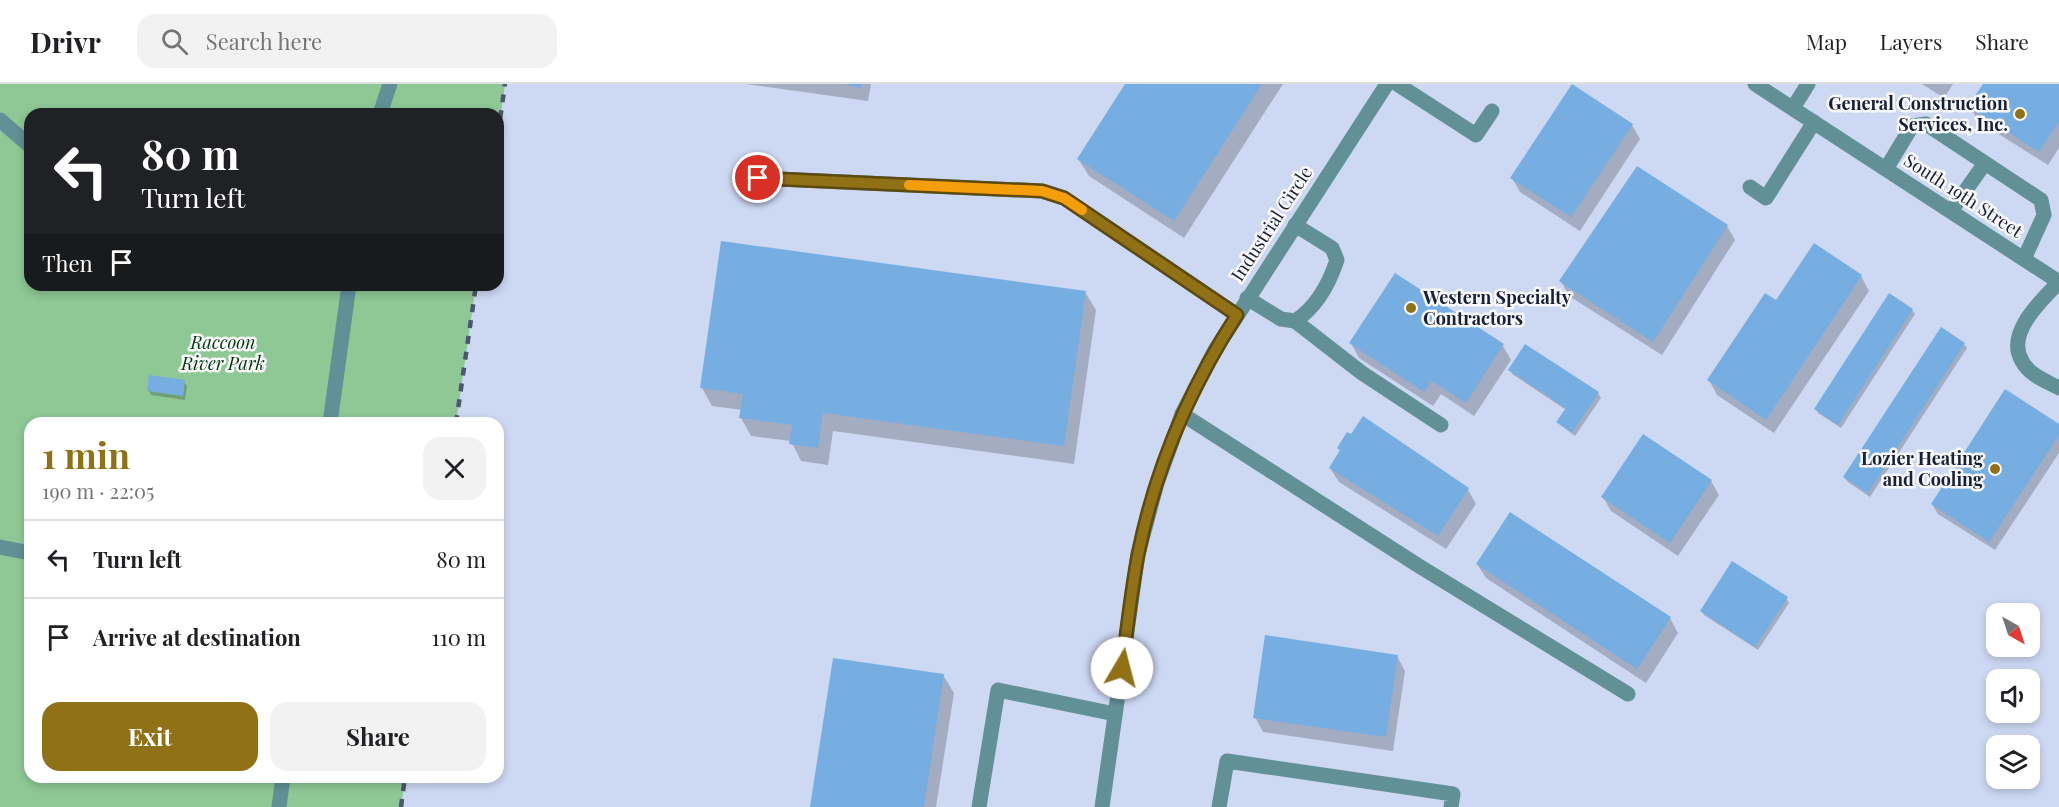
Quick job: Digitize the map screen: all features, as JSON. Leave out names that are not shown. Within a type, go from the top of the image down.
[{"type":"street","points":[[377,84],[379,108]]},
{"type":"street","points":[[381,108],[390,84]]},
{"type":"street","name":"Industrial Circle","points":[[1102,807],[1138,554],[1158,483],[1182,414],[1215,350],[1247,298],[1387,84]]},
{"type":"street","points":[[1397,84],[1476,135],[1492,111]]},
{"type":"street","name":"South 19th Street","points":[[1755,84],[2059,282]]},
{"type":"street","points":[[1793,108],[1808,84]]},
{"type":"street","points":[[0,120],[24,141]]},
{"type":"street","points":[[1750,187],[1766,198],[1814,123]]},
{"type":"street","points":[[1886,169],[1912,126],[1926,124],[2041,200],[2044,215],[2024,259]]},
{"type":"street","points":[[1951,211],[1985,163]]},
{"type":"street","points":[[758,178],[1042,191],[1064,198],[1237,315]]},
{"type":"street","points":[[1295,225],[1332,248],[1337,260],[1322,294],[1308,313],[1295,321]]},
{"type":"street","points":[[2059,282],[2027,318],[2019,340],[2019,353],[2022,361],[2033,374],[2059,388]]},
{"type":"street","points":[[331,417],[348,291]]},
{"type":"street","points":[[1247,298],[1281,319],[1295,321],[1362,373],[1441,425]]},
{"type":"street","points":[[1182,414],[1419,566],[1628,694]]},
{"type":"street","points":[[0,547],[24,552]]},
{"type":"street","points":[[979,807],[998,690],[1115,714]]},
{"type":"street","points":[[1219,807],[1227,761],[1453,794],[1451,807]]},
{"type":"street","points":[[279,807],[282,783]]},
{"type":"green space","name":"Raccoon River Park","points":[[0,84],[505,84],[502,108],[24,108],[24,291],[475,291],[457,417],[24,417],[24,783],[404,783],[401,807],[0,807]]},
{"type":"building","points":[[844,84],[861,84],[861,88]]},
{"type":"building","points":[[1125,84],[1262,84],[1174,221],[1077,159]]},
{"type":"building","points":[[1572,84],[1633,124],[1571,217],[1510,178]]},
{"type":"building","name":"General Construction Services, Inc.","points":[[1983,84],[2059,84],[2059,122],[2039,152],[1968,106]]},
{"type":"building","points":[[1637,166],[1728,225],[1653,342],[1559,281]]},
{"type":"building","points":[[721,241],[1086,291],[1064,446],[823,413],[818,448],[789,444],[792,425],[739,418],[743,394],[700,388]]},
{"type":"building","points":[[1814,243],[1862,275],[1766,420],[1707,380],[1765,293],[1776,300]]},
{"type":"building","name":"Western Specialty Contractors","points":[[1395,273],[1504,344],[1466,403],[1432,381],[1424,392],[1349,343]]},
{"type":"building","points":[[1889,293],[1913,309],[1838,425],[1814,409]]},
{"type":"building","points":[[1941,327],[1965,343],[1868,493],[1843,477]]},
{"type":"building","points":[[1525,344],[1599,392],[1572,433],[1556,422],[1566,408],[1508,370]]},
{"type":"building","points":[[149,375],[185,380],[183,396],[147,391]]},
{"type":"building","name":"Lozier Heating and Cooling","points":[[2005,389],[2059,424],[2059,435],[1989,542],[1931,504]]},
{"type":"building","points":[[1363,416],[1469,488],[1438,536],[1329,468],[1347,432],[1351,434]]},
{"type":"building","points":[[1643,434],[1712,480],[1670,543],[1601,497]]},
{"type":"building","points":[[1510,512],[1671,617],[1637,669],[1476,564]]},
{"type":"building","points":[[1732,561],[1788,597],[1755,647],[1700,611]]},
{"type":"building","points":[[1265,635],[1398,655],[1386,737],[1253,718]]},
{"type":"building","points":[[833,658],[944,674],[924,807],[810,807]]},
{"type":"railway","points":[[502,108],[505,84]]},
{"type":"railway","points":[[457,417],[475,291]]},
{"type":"railway","points":[[401,807],[404,783]]},
{"type":"slow traffic","points":[[909,185],[1042,191],[1064,198],[1082,210]]},
{"type":"place","name":"General Construction Services, Inc.","points":[[2020,114]]},
{"type":"place","name":"Western Specialty Contractors","points":[[1411,308]]},
{"type":"place","name":"Lozier Heating and Cooling","points":[[1995,469]]},
{"type":"route","points":[[758,178],[1042,191],[1064,198],[1237,315],[1215,350],[1182,414],[1158,483],[1138,554],[1122,668]]}]
